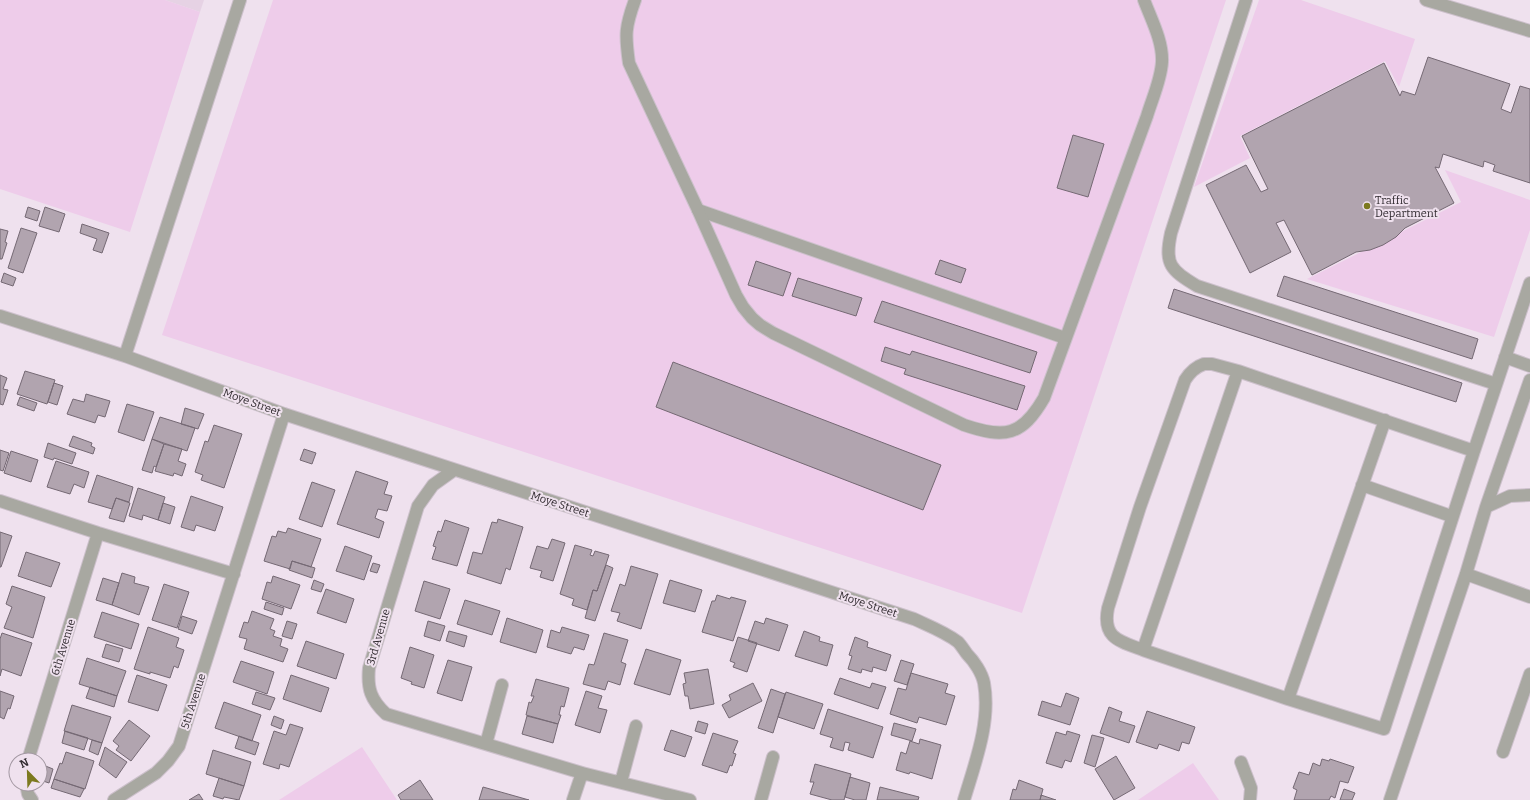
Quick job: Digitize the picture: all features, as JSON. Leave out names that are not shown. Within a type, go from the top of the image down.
[{"type":"street","points":[[125,356],[240,0]]},
{"type":"street","points":[[635,0],[626,29],[629,63],[743,308],[760,325],[773,333],[964,425],[981,431],[996,433],[1012,431],[1022,426],[1030,419],[1044,398],[1147,116],[1159,78],[1162,62],[1160,46],[1144,0]]},
{"type":"street","points":[[1246,0],[1171,233],[1167,250],[1169,261],[1174,269],[1197,286],[1496,384]]},
{"type":"street","points":[[1426,0],[1454,4],[1530,31]]},
{"type":"street","points":[[698,210],[1065,338]]},
{"type":"street","points":[[1474,450],[1238,371],[1212,364],[1197,366],[1191,371],[1185,380],[1140,507],[1108,608],[1106,617],[1107,627],[1111,635],[1121,642],[1288,699],[1384,729],[1451,516],[1474,450],[1530,283]]},
{"type":"street","name":"Moye Street","points":[[0,316],[125,356],[284,414],[914,619],[944,633],[958,642],[963,648],[972,660],[984,682],[986,710],[983,731],[978,754],[964,800]]},
{"type":"street","points":[[1505,357],[1530,366]]},
{"type":"street","points":[[1143,650],[1238,371]]},
{"type":"street","points":[[1390,800],[1466,574],[1486,507],[1530,380]]},
{"type":"street","name":"5th Avenue","points":[[114,800],[156,773],[168,761],[179,746],[284,414]]},
{"type":"street","points":[[1288,699],[1385,420]]},
{"type":"street","name":"3rd Avenue","points":[[454,470],[433,484],[418,506],[369,668],[367,681],[370,693],[377,705],[386,714],[582,773],[690,800]]},
{"type":"street","points":[[1362,485],[1451,516]]},
{"type":"street","points":[[1486,507],[1510,496],[1530,496]]},
{"type":"street","points":[[0,501],[98,534],[234,574]]},
{"type":"street","name":"6th Avenue","points":[[30,752],[98,534]]},
{"type":"street","points":[[1466,574],[1530,597]]},
{"type":"street","points":[[1503,752],[1530,674]]},
{"type":"street","points":[[486,744],[502,685]]},
{"type":"street","points":[[621,782],[636,726]]},
{"type":"street","points":[[761,800],[773,757]]},
{"type":"street","points":[[1241,762],[1251,788],[1250,800]]},
{"type":"street","points":[[573,800],[582,773]]},
{"type":"shaded area","points":[[0,0],[165,0],[200,12],[130,232],[0,189]]},
{"type":"shaded area","points":[[165,0],[204,0],[200,12]]},
{"type":"shaded area","points":[[273,0],[1226,0],[1022,613],[162,335]]},
{"type":"shaded area","points":[[1259,0],[1301,0],[1415,39],[1399,87],[1385,61],[1240,136],[1250,158],[1194,187]]},
{"type":"shaded area","points":[[1445,170],[1530,200],[1530,230],[1494,337],[1307,279],[1461,202]]},
{"type":"shaded area","points":[[362,747],[397,800],[279,800]]},
{"type":"shaded area","points":[[1193,763],[1219,800],[1138,800]]},
{"type":"building","points":[[1428,57],[1510,84],[1501,109],[1511,113],[1520,86],[1530,89],[1530,183],[1493,171],[1495,165],[1484,161],[1483,167],[1443,154],[1439,168],[1435,167],[1454,203],[1405,228],[1396,237],[1383,245],[1370,250],[1356,252],[1312,275],[1284,220],[1276,223],[1291,252],[1250,273],[1206,185],[1246,165],[1261,192],[1268,189],[1242,136],[1384,63],[1400,96],[1402,91],[1415,95]]},
{"type":"building","points":[[1073,135],[1104,144],[1088,197],[1057,188]]},
{"type":"building","points":[[28,207],[40,211],[37,221],[25,217]]},
{"type":"building","points":[[45,207],[65,214],[59,232],[39,226]]},
{"type":"building","points":[[82,224],[109,233],[102,253],[93,250],[97,239],[80,233]]},
{"type":"building","points":[[21,228],[37,233],[23,273],[8,268]]},
{"type":"building","points":[[0,229],[8,231],[5,242],[7,243],[2,259],[0,259]]},
{"type":"building","points":[[940,260],[966,269],[961,283],[935,274]]},
{"type":"building","points":[[756,261],[791,273],[783,296],[748,285]]},
{"type":"building","points":[[4,273],[16,278],[13,286],[1,282]]},
{"type":"building","points":[[1284,276],[1478,339],[1472,359],[1277,296]]},
{"type":"building","points":[[798,278],[862,298],[856,316],[792,296]]},
{"type":"building","points":[[1174,289],[1462,383],[1456,402],[1168,308]]},
{"type":"building","points":[[882,301],[1037,352],[1030,373],[874,322]]},
{"type":"building","points":[[885,347],[910,355],[912,351],[1025,386],[1017,410],[904,374],[906,369],[881,361]]},
{"type":"building","points":[[673,362],[941,465],[923,510],[656,407]]},
{"type":"building","points":[[25,371],[55,380],[47,404],[17,394]]},
{"type":"building","points":[[0,375],[7,378],[3,389],[8,390],[3,405],[0,404]]},
{"type":"building","points":[[54,383],[63,386],[57,405],[48,402]]},
{"type":"building","points":[[86,394],[110,401],[105,417],[98,415],[95,423],[67,414],[73,399],[84,402]]},
{"type":"building","points":[[20,397],[37,403],[34,411],[17,405]]},
{"type":"building","points":[[127,404],[154,412],[144,441],[118,432]]},
{"type":"building","points":[[185,408],[204,414],[198,429],[181,424]]},
{"type":"building","points":[[160,417],[195,428],[187,451],[152,439]]},
{"type":"building","points":[[214,425],[242,434],[224,488],[201,480],[203,475],[195,472],[205,441],[208,442]]},
{"type":"building","points":[[73,436],[92,443],[91,446],[95,448],[93,454],[69,446]]},
{"type":"building","points":[[152,439],[164,444],[156,467],[154,466],[152,473],[142,470]]},
{"type":"building","points":[[48,443],[76,453],[72,464],[54,458],[53,460],[44,457]]},
{"type":"building","points":[[164,444],[182,449],[178,461],[186,464],[182,476],[174,473],[173,476],[155,471]]},
{"type":"building","points":[[304,449],[316,453],[312,464],[300,460]]},
{"type":"building","points":[[0,450],[9,453],[3,471],[0,470]]},
{"type":"building","points":[[11,451],[38,460],[31,482],[4,473]]},
{"type":"building","points":[[56,461],[89,472],[84,488],[74,484],[70,494],[47,487]]},
{"type":"building","points":[[356,471],[388,482],[384,494],[392,496],[387,511],[378,509],[375,518],[384,522],[379,538],[337,524]]},
{"type":"building","points":[[97,475],[133,487],[129,502],[116,498],[112,509],[88,502]]},
{"type":"building","points":[[312,482],[335,490],[322,527],[299,519]]},
{"type":"building","points":[[138,488],[165,497],[158,520],[143,515],[142,520],[129,516]]},
{"type":"building","points":[[191,496],[223,507],[215,531],[196,525],[194,531],[181,527]]},
{"type":"building","points":[[116,498],[130,503],[124,522],[109,518]]},
{"type":"building","points":[[163,503],[175,507],[170,524],[158,520]]},
{"type":"building","points":[[498,519],[523,527],[510,570],[506,568],[501,584],[467,573],[473,552],[482,554],[492,522],[497,523]]},
{"type":"building","points":[[445,520],[469,528],[457,566],[432,559],[436,547],[433,546],[438,531],[441,532]]},
{"type":"building","points":[[288,528],[321,539],[311,567],[292,561],[290,569],[264,561],[272,536],[276,537],[278,531],[286,533]]},
{"type":"building","points":[[0,532],[12,536],[1,567],[0,567]]},
{"type":"building","points":[[552,539],[565,543],[553,581],[540,577],[542,571],[530,568],[537,546],[548,549]]},
{"type":"building","points":[[575,545],[592,550],[590,555],[593,556],[595,551],[609,555],[597,591],[593,590],[587,610],[572,605],[574,599],[560,594]]},
{"type":"building","points":[[345,546],[372,556],[364,580],[336,571]]},
{"type":"building","points":[[26,552],[60,563],[51,587],[18,576]]},
{"type":"building","points":[[292,561],[315,568],[312,578],[289,570]]},
{"type":"building","points":[[373,563],[380,565],[377,573],[370,571]]},
{"type":"building","points":[[606,565],[613,568],[595,621],[585,618],[593,590],[597,591]]},
{"type":"building","points":[[631,566],[658,574],[641,629],[617,621],[620,613],[611,611],[620,584],[625,586]]},
{"type":"building","points":[[122,573],[135,577],[134,583],[149,587],[139,615],[112,605]]},
{"type":"building","points":[[273,576],[300,585],[291,609],[262,599],[267,582],[271,583]]},
{"type":"building","points":[[103,578],[119,583],[112,605],[96,600]]},
{"type":"building","points":[[314,580],[324,584],[321,592],[311,589]]},
{"type":"building","points":[[670,580],[702,590],[695,612],[663,603]]},
{"type":"building","points":[[424,581],[450,589],[440,619],[415,611]]},
{"type":"building","points":[[164,584],[189,592],[177,628],[152,620]]},
{"type":"building","points":[[12,586],[45,597],[33,638],[4,628],[12,607],[6,604]]},
{"type":"building","points":[[326,589],[354,599],[346,623],[317,613]]},
{"type":"building","points":[[717,595],[730,599],[731,597],[746,601],[733,641],[702,632],[712,601],[715,601]]},
{"type":"building","points":[[465,600],[500,611],[492,635],[457,624]]},
{"type":"building","points":[[266,602],[284,608],[282,615],[264,609]]},
{"type":"building","points":[[252,611],[274,619],[270,629],[275,631],[273,636],[282,639],[280,646],[288,649],[283,662],[244,649],[247,639],[239,637],[244,622],[248,623]]},
{"type":"building","points":[[102,612],[139,624],[131,649],[94,637]]},
{"type":"building","points":[[182,616],[197,621],[192,634],[178,629]]},
{"type":"building","points":[[507,618],[543,630],[536,653],[500,642]]},
{"type":"building","points":[[766,618],[788,625],[779,651],[748,641],[755,621],[764,624]]},
{"type":"building","points":[[287,621],[297,624],[292,639],[282,636]]},
{"type":"building","points":[[428,621],[445,626],[440,641],[424,636]]},
{"type":"building","points":[[148,627],[179,638],[176,647],[184,650],[178,668],[174,666],[170,678],[134,669]]},
{"type":"building","points":[[562,627],[589,635],[584,650],[574,647],[571,654],[547,647],[551,630],[560,633]]},
{"type":"building","points":[[449,631],[467,636],[464,647],[446,641]]},
{"type":"building","points":[[804,631],[820,637],[819,641],[833,645],[827,666],[795,656]]},
{"type":"building","points":[[2,633],[32,643],[21,676],[2,669],[0,676],[0,639]]},
{"type":"building","points":[[604,633],[628,640],[621,662],[626,664],[620,685],[608,681],[605,690],[583,684],[589,664],[594,665]]},
{"type":"building","points":[[738,637],[757,643],[747,672],[733,667],[735,663],[730,661]]},
{"type":"building","points":[[855,637],[868,642],[867,647],[891,655],[886,671],[873,667],[872,672],[862,669],[861,673],[848,669],[852,656],[849,655]]},
{"type":"building","points":[[306,641],[344,654],[336,679],[297,666]]},
{"type":"building","points":[[106,644],[123,649],[119,662],[102,657]]},
{"type":"building","points":[[410,647],[434,655],[424,688],[411,684],[412,682],[401,678]]},
{"type":"building","points":[[646,649],[681,660],[670,695],[634,684]]},
{"type":"building","points":[[87,658],[126,671],[117,696],[79,684]]},
{"type":"building","points":[[448,660],[472,667],[462,701],[437,693]]},
{"type":"building","points":[[901,660],[914,664],[907,685],[894,681]]},
{"type":"building","points":[[241,661],[274,672],[267,694],[233,682]]},
{"type":"building","points":[[708,669],[714,704],[690,709],[688,696],[685,696],[683,684],[686,683],[684,673]]},
{"type":"building","points":[[911,673],[948,684],[945,693],[955,696],[946,725],[919,717],[917,723],[890,714],[898,688],[906,690]]},
{"type":"building","points":[[137,675],[167,685],[158,711],[128,702]]},
{"type":"building","points":[[291,675],[329,688],[321,712],[283,699]]},
{"type":"building","points":[[840,678],[870,688],[872,683],[886,687],[878,709],[834,694]]},
{"type":"building","points":[[536,679],[569,688],[564,707],[561,706],[559,715],[561,715],[558,724],[526,715],[529,702],[531,703],[534,696],[531,696]]},
{"type":"building","points":[[753,683],[762,701],[729,718],[722,705],[731,700],[729,695]]},
{"type":"building","points":[[90,687],[117,696],[114,707],[86,698]]},
{"type":"building","points":[[771,689],[785,694],[773,733],[758,728]]},
{"type":"building","points":[[0,691],[14,696],[10,709],[8,708],[4,719],[0,717]]},
{"type":"building","points":[[586,691],[602,696],[598,708],[607,710],[600,733],[575,725]]},
{"type":"building","points":[[256,692],[275,698],[270,710],[252,704]]},
{"type":"building","points":[[786,692],[823,704],[814,729],[778,717]]},
{"type":"building","points":[[1066,693],[1079,698],[1070,725],[1038,715],[1042,701],[1061,707]]},
{"type":"building","points":[[224,702],[261,715],[252,741],[215,728]]},
{"type":"building","points":[[72,705],[111,717],[102,743],[64,731]]},
{"type":"building","points":[[1109,707],[1122,712],[1119,721],[1135,726],[1129,743],[1100,733]]},
{"type":"building","points":[[828,709],[883,727],[873,758],[848,750],[850,743],[845,742],[843,751],[830,747],[833,738],[820,734]]},
{"type":"building","points":[[1147,711],[1195,727],[1189,744],[1182,742],[1179,751],[1159,744],[1157,749],[1136,742]]},
{"type":"building","points":[[274,716],[284,720],[281,729],[271,725]]},
{"type":"building","points":[[527,716],[558,724],[553,743],[522,734]]},
{"type":"building","points":[[129,720],[150,736],[131,761],[116,750],[119,746],[113,741]]},
{"type":"building","points":[[698,721],[708,724],[705,734],[695,731]]},
{"type":"building","points":[[894,723],[916,729],[912,741],[891,735]]},
{"type":"building","points":[[290,724],[303,728],[289,767],[280,764],[279,769],[263,764],[274,731],[286,735]]},
{"type":"building","points":[[671,730],[692,737],[685,757],[664,750]]},
{"type":"building","points":[[65,731],[88,738],[84,750],[62,743]]},
{"type":"building","points":[[1067,731],[1080,735],[1071,762],[1065,760],[1062,768],[1046,763],[1056,732],[1066,735]]},
{"type":"building","points":[[713,733],[738,741],[733,753],[736,754],[732,766],[730,765],[727,773],[702,765]]},
{"type":"building","points":[[1092,735],[1104,738],[1095,767],[1084,763]]},
{"type":"building","points":[[239,736],[259,743],[255,755],[235,748]]},
{"type":"building","points":[[920,739],[941,745],[932,779],[910,772],[909,774],[896,770],[901,752],[906,754],[910,741],[919,744]]},
{"type":"building","points":[[92,740],[102,743],[98,755],[89,751]]},
{"type":"building","points":[[105,747],[127,762],[116,778],[99,765]]},
{"type":"building","points":[[213,750],[251,762],[244,786],[206,774]]},
{"type":"building","points":[[66,752],[94,761],[85,789],[54,779],[60,763],[62,764]]},
{"type":"building","points":[[1116,756],[1135,788],[1114,800],[1095,769]]},
{"type":"building","points":[[1322,759],[1329,761],[1330,759],[1354,767],[1348,783],[1340,781],[1335,798],[1331,796],[1329,800],[1294,800],[1297,790],[1293,788],[1299,772],[1309,775],[1313,763],[1320,766]]},
{"type":"building","points":[[815,764],[851,774],[844,800],[832,800],[810,794],[814,782],[810,782]]},
{"type":"building","points":[[48,767],[53,769],[48,783]]},
{"type":"building","points":[[850,777],[870,783],[866,800],[855,800],[845,797]]},
{"type":"building","points":[[219,778],[244,786],[239,800],[224,797],[223,799],[213,796]]},
{"type":"building","points":[[54,779],[84,789],[80,797],[51,788]]},
{"type":"building","points":[[420,780],[433,800],[401,800],[398,795]]},
{"type":"building","points":[[1019,780],[1043,789],[1040,800],[1010,800],[1013,789],[1016,790]]},
{"type":"building","points":[[483,787],[529,800],[479,800]]},
{"type":"building","points":[[880,787],[919,797],[918,800],[877,800]]},
{"type":"building","points":[[1344,789],[1355,793],[1352,800],[1340,800]]},
{"type":"building","points":[[199,794],[203,800],[189,800]]},
{"type":"building","points":[[1041,795],[1056,800],[1040,800]]},
{"type":"place","name":"Traffic Department","points":[[1367,206]]}]
